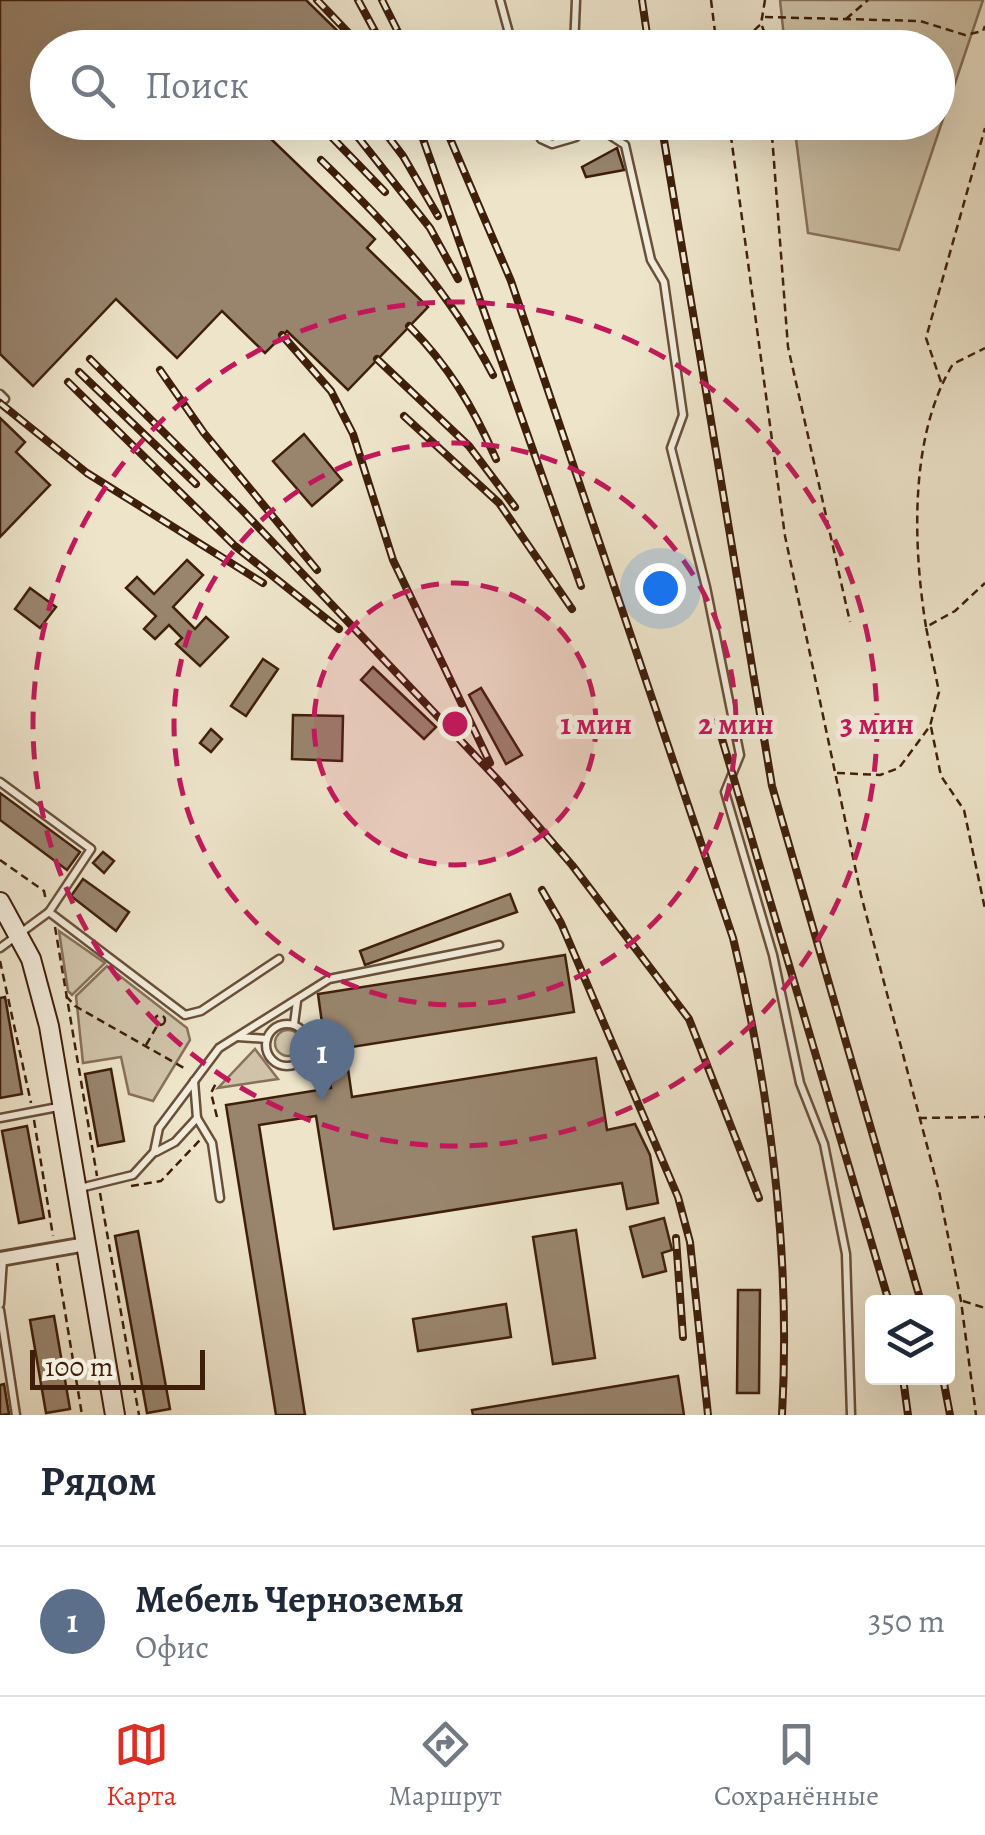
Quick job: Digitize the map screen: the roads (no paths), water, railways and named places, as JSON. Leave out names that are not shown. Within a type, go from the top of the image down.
[{"type":"main road","points":[[0,902],[20,935],[40,986],[115,1415]]},
{"type":"street","points":[[2,1258],[86,1244]]},
{"type":"lane","points":[[500,0],[508,30]]},
{"type":"lane","points":[[575,30],[576,0]]},
{"type":"lane","points":[[617,140],[625,145],[651,260],[664,282],[683,415],[670,438],[670,448],[706,587],[740,755],[725,792],[772,955],[800,1083],[830,1168],[846,1254],[851,1415]]},
{"type":"lane","points":[[0,782],[91,849],[49,912],[0,948]]},
{"type":"lane","points":[[49,912],[185,1016],[202,1012],[279,959]]},
{"type":"lane","points":[[154,1152],[158,1128],[219,1048],[329,979],[499,945]]},
{"type":"lane","points":[[294,1024],[274,1028],[267,1040],[268,1053],[277,1063],[297,1064],[307,1054],[308,1040],[294,1024],[297,999]]},
{"type":"lane","points":[[236,1037],[267,1040]]},
{"type":"lane","points":[[194,1081],[197,1118],[212,1144],[220,1198]]},
{"type":"lane","points":[[0,1118],[63,1106]]},
{"type":"lane","points":[[76,1189],[99,1188],[133,1175],[154,1152],[175,1142],[197,1118]]},
{"type":"lane","points":[[2,1258],[1,1327],[16,1415]]},
{"type":"lane","points":[[0,1388],[11,1386]]},
{"type":"railway","points":[[317,0],[346,30]]},
{"type":"railway","points":[[358,0],[374,30]]},
{"type":"railway","points":[[382,0],[397,30]]},
{"type":"railway","points":[[642,0],[646,30]]},
{"type":"railway","points":[[335,140],[385,192]]},
{"type":"railway","points":[[360,140],[430,228],[458,279]]},
{"type":"railway","points":[[391,140],[438,216]]},
{"type":"railway","points":[[423,140],[581,586]]},
{"type":"railway","points":[[451,140],[511,281],[733,938],[758,1056],[775,1175],[783,1295],[782,1415]]},
{"type":"railway","points":[[664,140],[772,786],[919,1295]]},
{"type":"railway","points":[[321,160],[416,260],[457,315],[493,375]]},
{"type":"railway","points":[[409,326],[459,388],[496,459]]},
{"type":"railway","points":[[282,335],[331,391],[353,434],[393,560],[490,763]]},
{"type":"railway","points":[[90,359],[242,510],[499,781],[572,865],[689,1019],[759,1198]]},
{"type":"railway","points":[[377,359],[469,446],[515,507]]},
{"type":"railway","points":[[160,370],[204,433],[317,570]]},
{"type":"railway","points":[[79,372],[196,484]]},
{"type":"railway","points":[[68,382],[235,546],[339,629]]},
{"type":"railway","points":[[0,403],[87,473],[263,583]]},
{"type":"railway","points":[[404,416],[499,503],[572,609]]},
{"type":"railway","points":[[717,722],[887,1295]]},
{"type":"railway","points":[[542,890],[561,923],[678,1197],[690,1242],[708,1415]]},
{"type":"railway","points":[[676,1238],[683,1337]]},
{"type":"railway","points":[[904,1385],[908,1415]]},
{"type":"railway","points":[[944,1385],[950,1415]]},
{"type":"place","name":"Мебель Черноземья","points":[[322,1101]]}]
